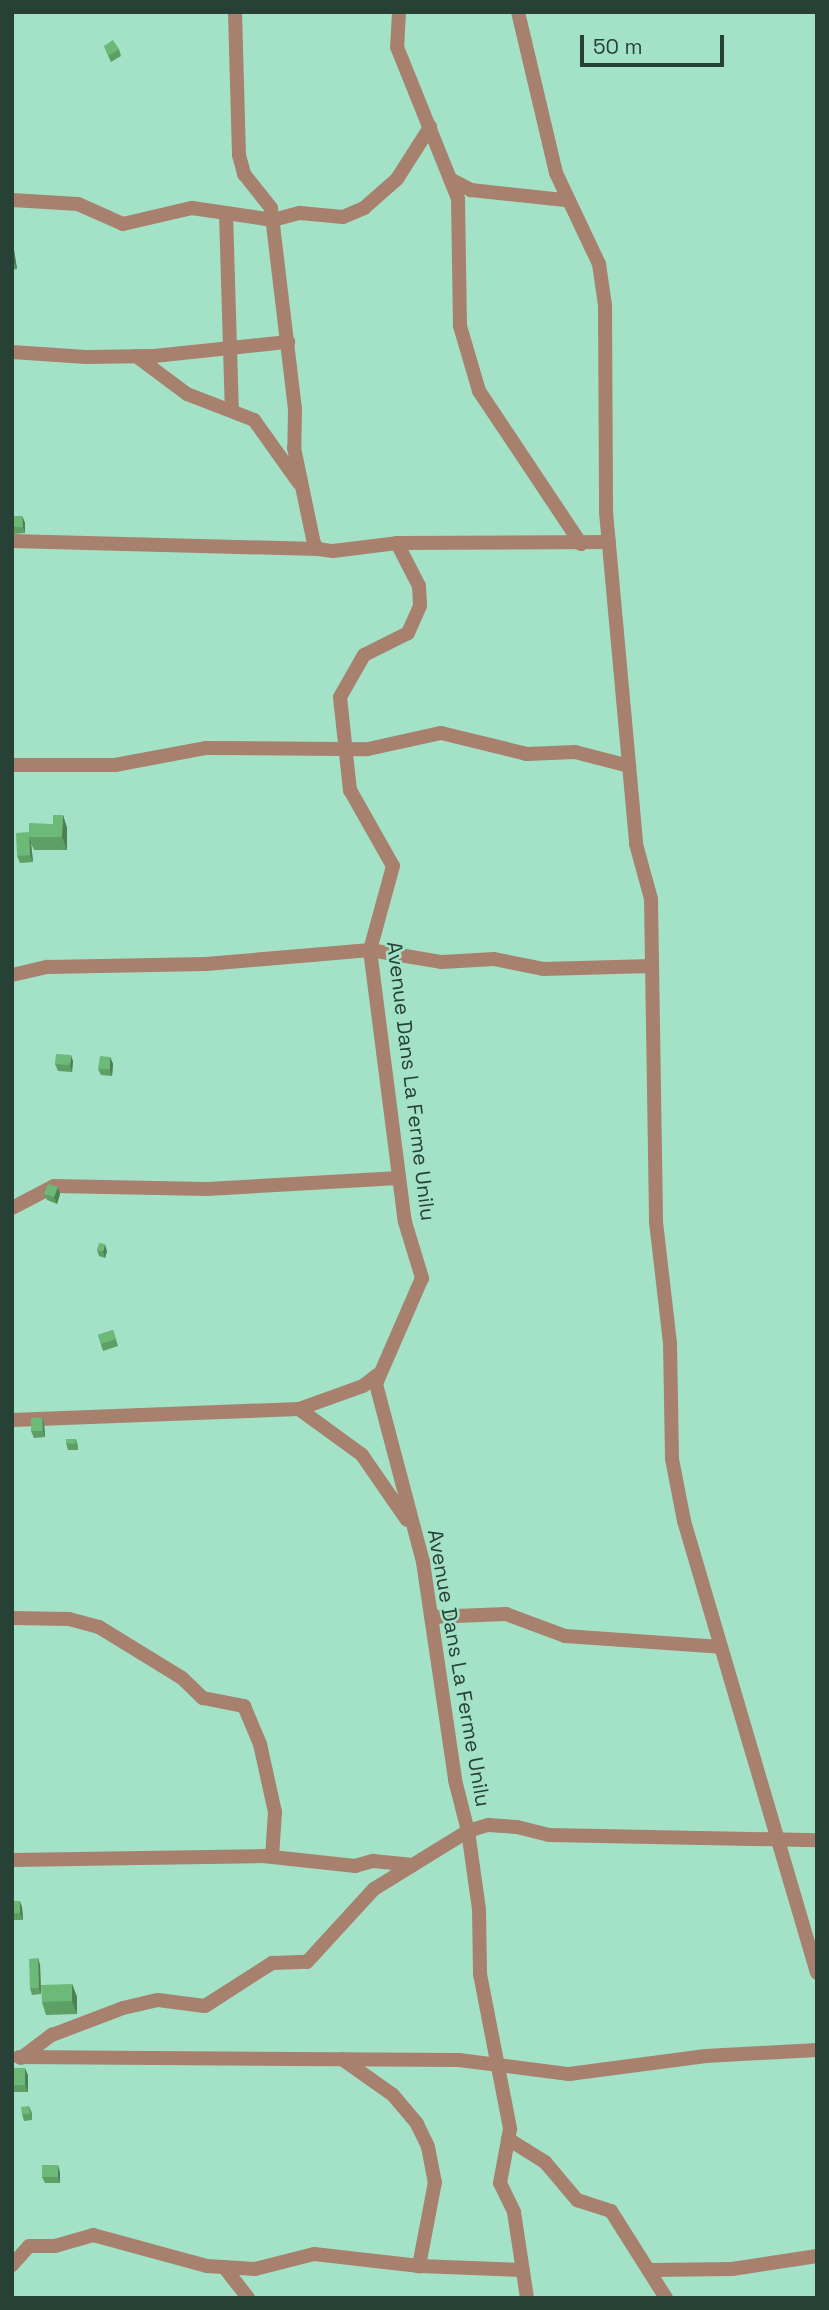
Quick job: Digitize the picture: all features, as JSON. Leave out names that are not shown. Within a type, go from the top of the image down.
[{"type":"street","points":[[235,12],[239,155],[244,174],[271,208],[288,342],[294,448],[317,549]]},
{"type":"street","points":[[400,12],[397,47],[458,199],[460,326],[479,391],[581,544]]},
{"type":"street","points":[[518,12],[565,200],[599,264],[606,305],[609,542],[636,844],[651,899],[656,1222],[670,1343],[672,1459],[684,1521],[817,1973]]},
{"type":"street","points":[[12,200],[78,204],[123,224],[192,208],[273,220],[300,213],[353,215],[397,179],[430,127]]},
{"type":"street","points":[[450,179],[471,190],[565,200]]},
{"type":"street","points":[[226,213],[228,350],[232,411]]},
{"type":"street","points":[[12,352],[136,356],[228,350],[288,342]]},
{"type":"street","points":[[136,356],[187,394],[232,411],[262,428],[305,493]]},
{"type":"street","points":[[12,541],[317,549],[397,543],[609,542]]},
{"type":"street","name":"Avenue Dans La Ferme Unilu","points":[[397,543],[419,586],[420,606],[408,633],[364,655],[340,697],[355,806],[383,842],[393,866],[392,883],[373,929],[370,950],[405,1222],[422,1279],[377,1374],[414,1530],[455,1780],[468,1831],[479,1909],[480,1974],[499,2062],[508,2139],[500,2183],[514,2212],[527,2298]]},
{"type":"street","points":[[12,765],[115,765],[206,748],[384,747],[442,733],[527,754],[575,752],[629,766]]},
{"type":"street","points":[[12,975],[48,967],[206,964],[370,950],[442,962],[494,959],[543,970],[652,966]]},
{"type":"street","points":[[12,1208],[54,1186],[207,1189],[399,1178]]},
{"type":"street","points":[[12,1420],[299,1409],[363,1386],[377,1374]]},
{"type":"street","points":[[299,1409],[362,1455],[414,1530]]},
{"type":"street","points":[[430,1617],[506,1614],[565,1636],[721,1647]]},
{"type":"street","points":[[12,1618],[69,1619],[99,1627],[182,1678],[203,1698],[244,1706],[260,1744],[275,1812],[272,1857]]},
{"type":"street","name":"Avenue Dans La Ferme Unilu","points":[[468,1831],[488,1825],[517,1826],[549,1835],[777,1837],[817,1840]]},
{"type":"street","points":[[17,2057],[51,2035],[123,2008],[158,2000],[205,2006],[272,1963],[307,1962],[358,1903],[468,1831]]},
{"type":"street","points":[[12,1860],[272,1857],[355,1866],[373,1861],[413,1865]]},
{"type":"street","points":[[17,2057],[499,2062],[569,2074],[706,2056],[817,2050]]},
{"type":"street","points":[[342,2059],[393,2095],[417,2124],[428,2147],[435,2182],[419,2266]]},
{"type":"street","points":[[508,2139],[556,2172],[577,2200],[611,2211],[651,2270],[666,2298]]},
{"type":"street","points":[[12,2265],[29,2246],[55,2246],[93,2235],[224,2267],[256,2269],[314,2254],[419,2266],[523,2270]]},
{"type":"street","points":[[651,2270],[732,2269],[817,2256]]},
{"type":"street","points":[[224,2267],[248,2298]]},
{"type":"building","points":[[113,40],[119,49],[109,55],[104,46]]},
{"type":"building","points":[[12,516],[22,516],[23,527],[12,527]]},
{"type":"building","points":[[53,815],[63,815],[62,837],[29,837],[29,823],[53,824]]},
{"type":"building","points":[[29,832],[30,855],[17,856],[16,833]]},
{"type":"building","points":[[56,1054],[71,1055],[70,1065],[55,1064]]},
{"type":"building","points":[[100,1056],[110,1057],[110,1069],[98,1069]]},
{"type":"building","points":[[48,1184],[58,1187],[54,1197],[44,1194]]},
{"type":"building","points":[[99,1243],[105,1244],[103,1251],[97,1250]]},
{"type":"building","points":[[113,1330],[116,1339],[101,1344],[98,1335]]},
{"type":"building","points":[[42,1417],[43,1431],[31,1431],[31,1418]]},
{"type":"building","points":[[66,1439],[76,1439],[75,1444],[66,1443]]},
{"type":"building","points":[[12,1901],[20,1901],[20,1913],[12,1913]]},
{"type":"building","points":[[38,1958],[39,1988],[30,1988],[29,1959]]},
{"type":"building","points":[[72,1984],[72,2001],[42,2002],[41,1985]]},
{"type":"building","points":[[12,2068],[25,2068],[25,2085],[12,2085]]},
{"type":"building","points":[[29,2106],[29,2114],[22,2114],[21,2107]]},
{"type":"building","points":[[42,2165],[58,2165],[58,2177],[42,2177]]}]
